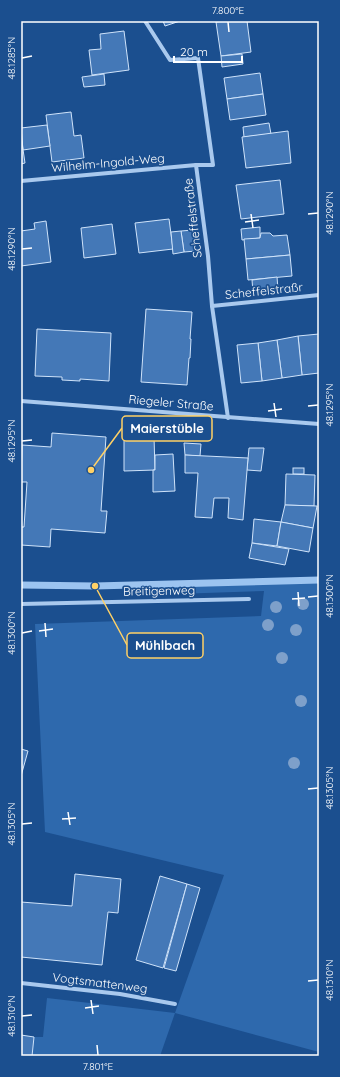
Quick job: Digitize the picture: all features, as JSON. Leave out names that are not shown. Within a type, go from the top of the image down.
[{"type":"street","name":"Scheffelstraße","points":[[145,21],[170,60],[198,58],[213,165],[196,165],[208,256],[212,306],[228,418]]},
{"type":"street","name":"Wilhelm-Ingold-Weg","points":[[21,181],[196,165]]},
{"type":"street","name":"Scheffelstraßr","points":[[212,306],[319,296]]},
{"type":"street","name":"Riegeler Straße","points":[[21,401],[319,424]]},
{"type":"street","name":"Breitigenweg","points":[[21,604],[250,599]]},
{"type":"street","name":"Vogtsmattenweg","points":[[21,983],[120,994],[175,1004]]},
{"type":"shaded area","points":[[319,578],[319,1052],[175,1013],[224,875],[45,832],[35,624],[261,616],[264,591],[147,595],[145,582]]},
{"type":"shaded area","points":[[47,998],[175,1013],[160,1056],[32,1056],[34,1037],[43,1037]]},
{"type":"building","points":[[163,21],[180,21],[165,26]]},
{"type":"building","points":[[247,21],[251,52],[221,56],[216,22]]},
{"type":"building","points":[[124,31],[129,70],[92,75],[89,50],[101,49],[100,34]]},
{"type":"building","points":[[242,54],[243,64],[222,67],[221,56]]},
{"type":"building","points":[[260,73],[263,94],[227,99],[224,78]]},
{"type":"building","points":[[104,74],[105,85],[84,87],[82,77]]},
{"type":"building","points":[[263,94],[266,115],[230,120],[227,99]]},
{"type":"building","points":[[71,112],[74,136],[81,135],[84,158],[52,162],[46,115]]},
{"type":"building","points":[[269,123],[271,134],[244,137],[243,127]]},
{"type":"building","points":[[47,125],[50,146],[23,150],[21,128]]},
{"type":"building","points":[[288,131],[291,163],[246,168],[242,137]]},
{"type":"building","points":[[21,136],[25,163],[21,164]]},
{"type":"building","points":[[280,180],[284,214],[241,219],[236,185]]},
{"type":"building","points":[[169,219],[173,249],[139,253],[135,223]]},
{"type":"building","points":[[46,221],[51,262],[21,266],[21,231],[35,229],[34,223]]},
{"type":"building","points":[[112,224],[116,254],[84,258],[81,228]]},
{"type":"building","points":[[260,227],[260,238],[242,240],[241,229]]},
{"type":"building","points":[[193,230],[196,251],[184,252],[181,231]]},
{"type":"building","points":[[181,231],[184,252],[173,254],[171,232]]},
{"type":"building","points":[[261,233],[270,233],[273,236],[287,235],[290,255],[246,259],[244,239],[260,238]]},
{"type":"building","points":[[290,255],[292,276],[248,280],[246,259]]},
{"type":"building","points":[[277,277],[278,289],[253,292],[252,280]]},
{"type":"building","points":[[146,309],[192,312],[187,385],[141,382]]},
{"type":"building","points":[[37,329],[111,333],[109,381],[80,379],[80,381],[62,380],[62,377],[35,376]]},
{"type":"building","points":[[319,334],[319,373],[302,375],[298,336]]},
{"type":"building","points":[[298,336],[302,375],[282,378],[277,340]]},
{"type":"building","points":[[277,340],[282,378],[262,381],[258,343]]},
{"type":"building","points":[[258,343],[262,381],[241,383],[237,345]]},
{"type":"building","points":[[52,433],[106,437],[101,511],[107,511],[105,533],[51,529],[50,547],[21,545],[21,527],[24,527],[27,482],[21,482],[22,445],[51,447]]},
{"type":"building","points":[[124,437],[154,437],[155,470],[124,471]]},
{"type":"building","points":[[184,443],[201,444],[200,456],[185,455]]},
{"type":"building","points":[[249,448],[264,448],[261,471],[247,470]]},
{"type":"building","points":[[173,454],[175,491],[153,492],[155,455]]},
{"type":"building","points":[[185,455],[248,458],[243,520],[228,518],[229,498],[214,498],[212,518],[195,517],[198,473],[185,473]]},
{"type":"building","points":[[293,468],[304,468],[304,474],[293,474]]},
{"type":"building","points":[[286,474],[315,475],[314,506],[285,505]]},
{"type":"building","points":[[285,505],[317,506],[313,528],[281,522]]},
{"type":"building","points":[[254,519],[281,522],[277,546],[252,543]]},
{"type":"building","points":[[281,522],[313,528],[309,552],[277,546]]},
{"type":"building","points":[[252,543],[289,549],[285,565],[249,558]]},
{"type":"building","points":[[21,749],[28,751],[21,776]]},
{"type":"building","points":[[75,874],[121,879],[118,913],[108,912],[102,965],[21,957],[21,902],[72,906]]},
{"type":"building","points":[[160,876],[187,884],[163,968],[136,960]]},
{"type":"building","points":[[187,884],[200,888],[176,971],[164,968]]},
{"type":"building","points":[[21,1035],[34,1037],[32,1056],[21,1056]]},
{"type":"waterway","points":[[21,585],[95,586],[319,580]]},
{"type":"place","name":"Maierstüble","points":[[91,470]]},
{"type":"place","name":"Mühlbach","points":[[95,586]]}]
